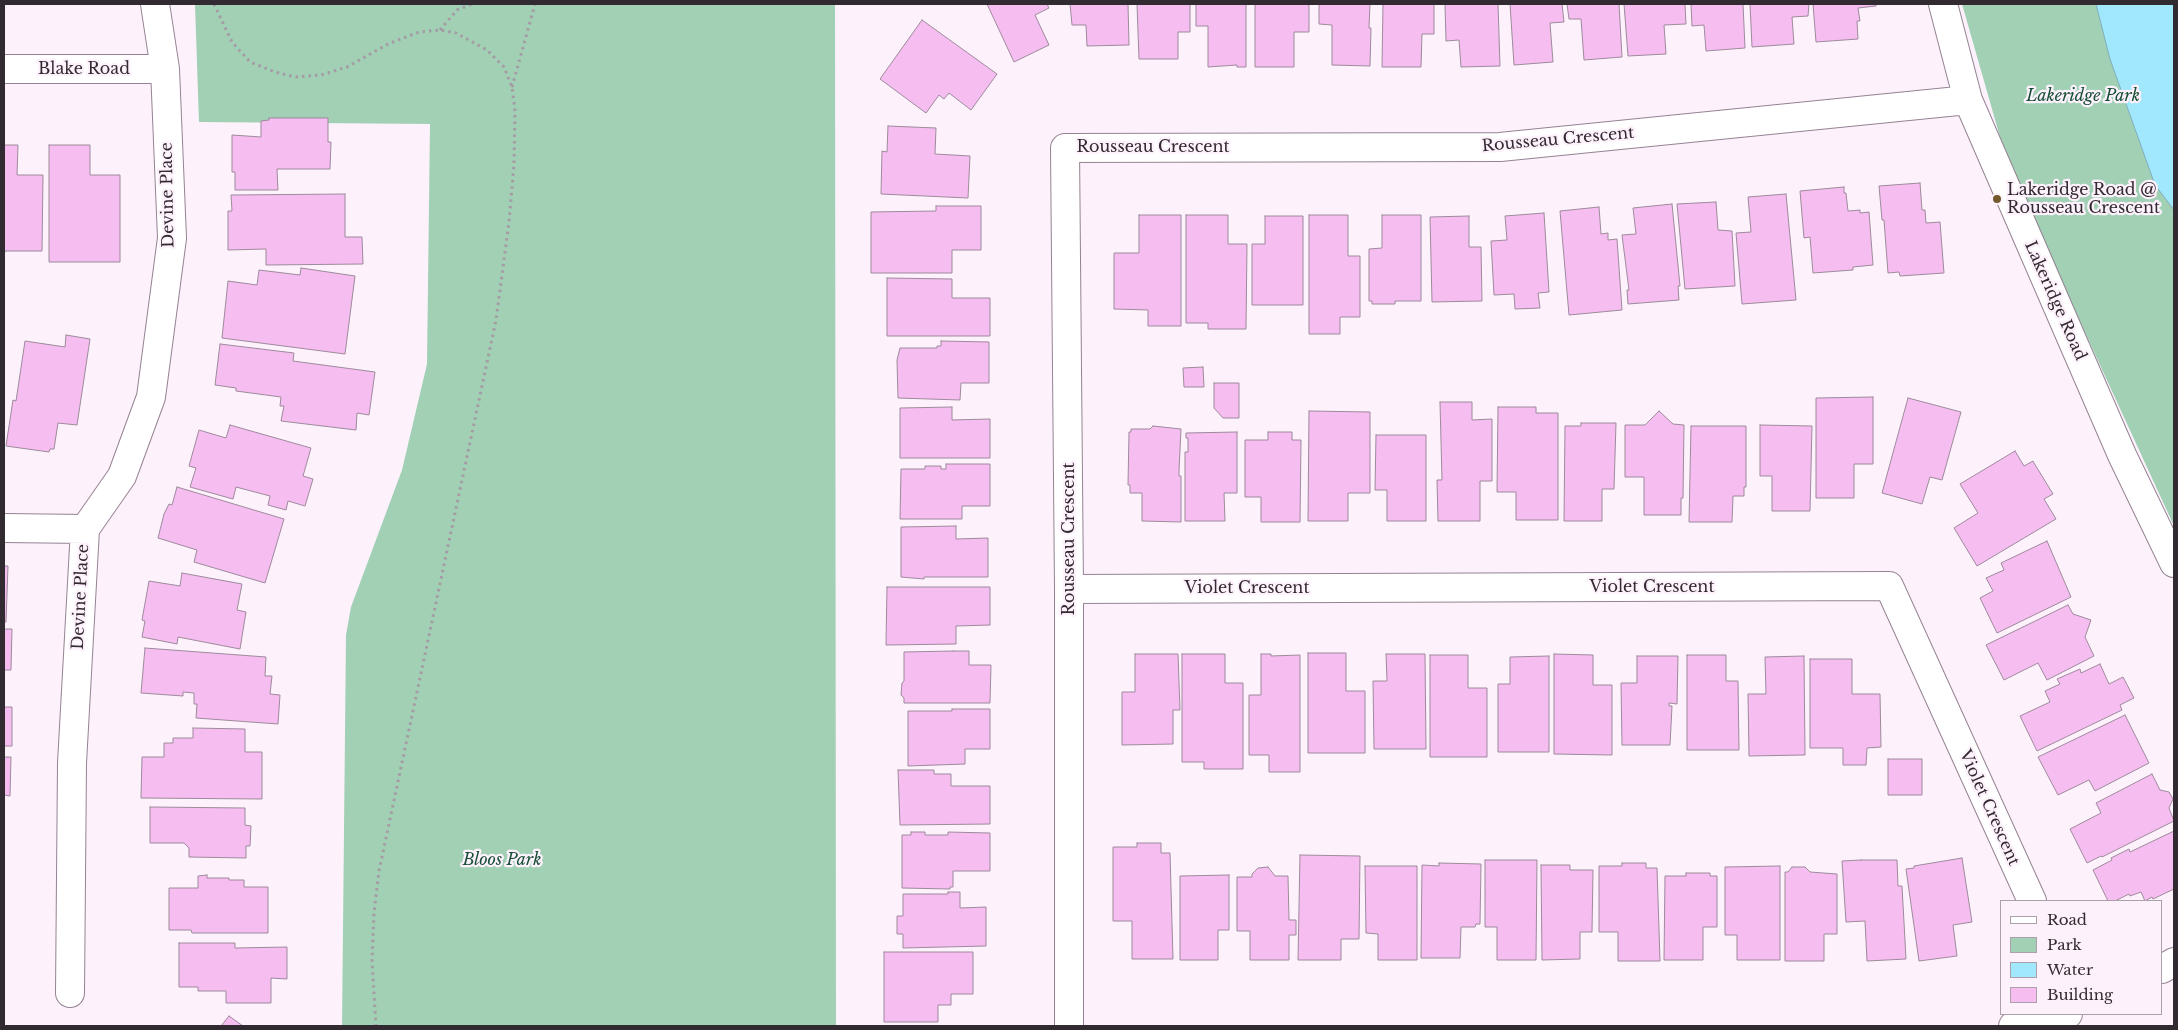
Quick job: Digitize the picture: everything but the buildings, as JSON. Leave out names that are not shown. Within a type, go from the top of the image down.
[{"type":"street","name":"Devine Place","points":[[70,993],[72,763],[85,529],[122,476],[151,396],[172,238],[165,69],[156,4]]},
{"type":"street","name":"Lakeridge Road","points":[[1943,4],[1968,100],[2122,455],[2174,563]]},
{"type":"street","name":"Blake Road","points":[[4,69],[165,69]]},
{"type":"street","name":"Rousseau Crescent","points":[[1069,1026],[1069,589],[1065,148],[1500,147],[1968,100]]},
{"type":"street","points":[[4,528],[85,529]]},
{"type":"street","name":"Violet Crescent","points":[[1069,589],[1889,586],[2032,900]]},
{"type":"street","points":[[2163,968],[2174,962]]},
{"type":"street","points":[[2013,1026],[2063,1015]]},
{"type":"path","points":[[214,4],[232,42],[250,62],[295,77],[321,76],[347,67],[388,44],[419,32],[440,30],[456,33],[487,50],[504,67],[512,87],[515,111],[514,164],[509,222],[496,320],[379,871],[374,913],[372,961],[376,1026]]},
{"type":"path","points":[[440,30],[457,10],[472,4]]},
{"type":"path","points":[[512,87],[535,4]]},
{"type":"green space","name":"Bloos Park","points":[[195,4],[835,4],[836,1026],[342,1026],[346,635],[351,607],[402,470],[427,364],[430,124],[199,122]]},
{"type":"green space","name":"Lakeridge Park","points":[[1962,4],[2174,4],[2174,526],[2008,165]]},
{"type":"water","points":[[2096,4],[2174,4],[2174,210],[2155,185],[2110,59]]},
{"type":"place","name":"Lakeridge Road @ Rousseau Crescent","points":[[1997,199]]}]
